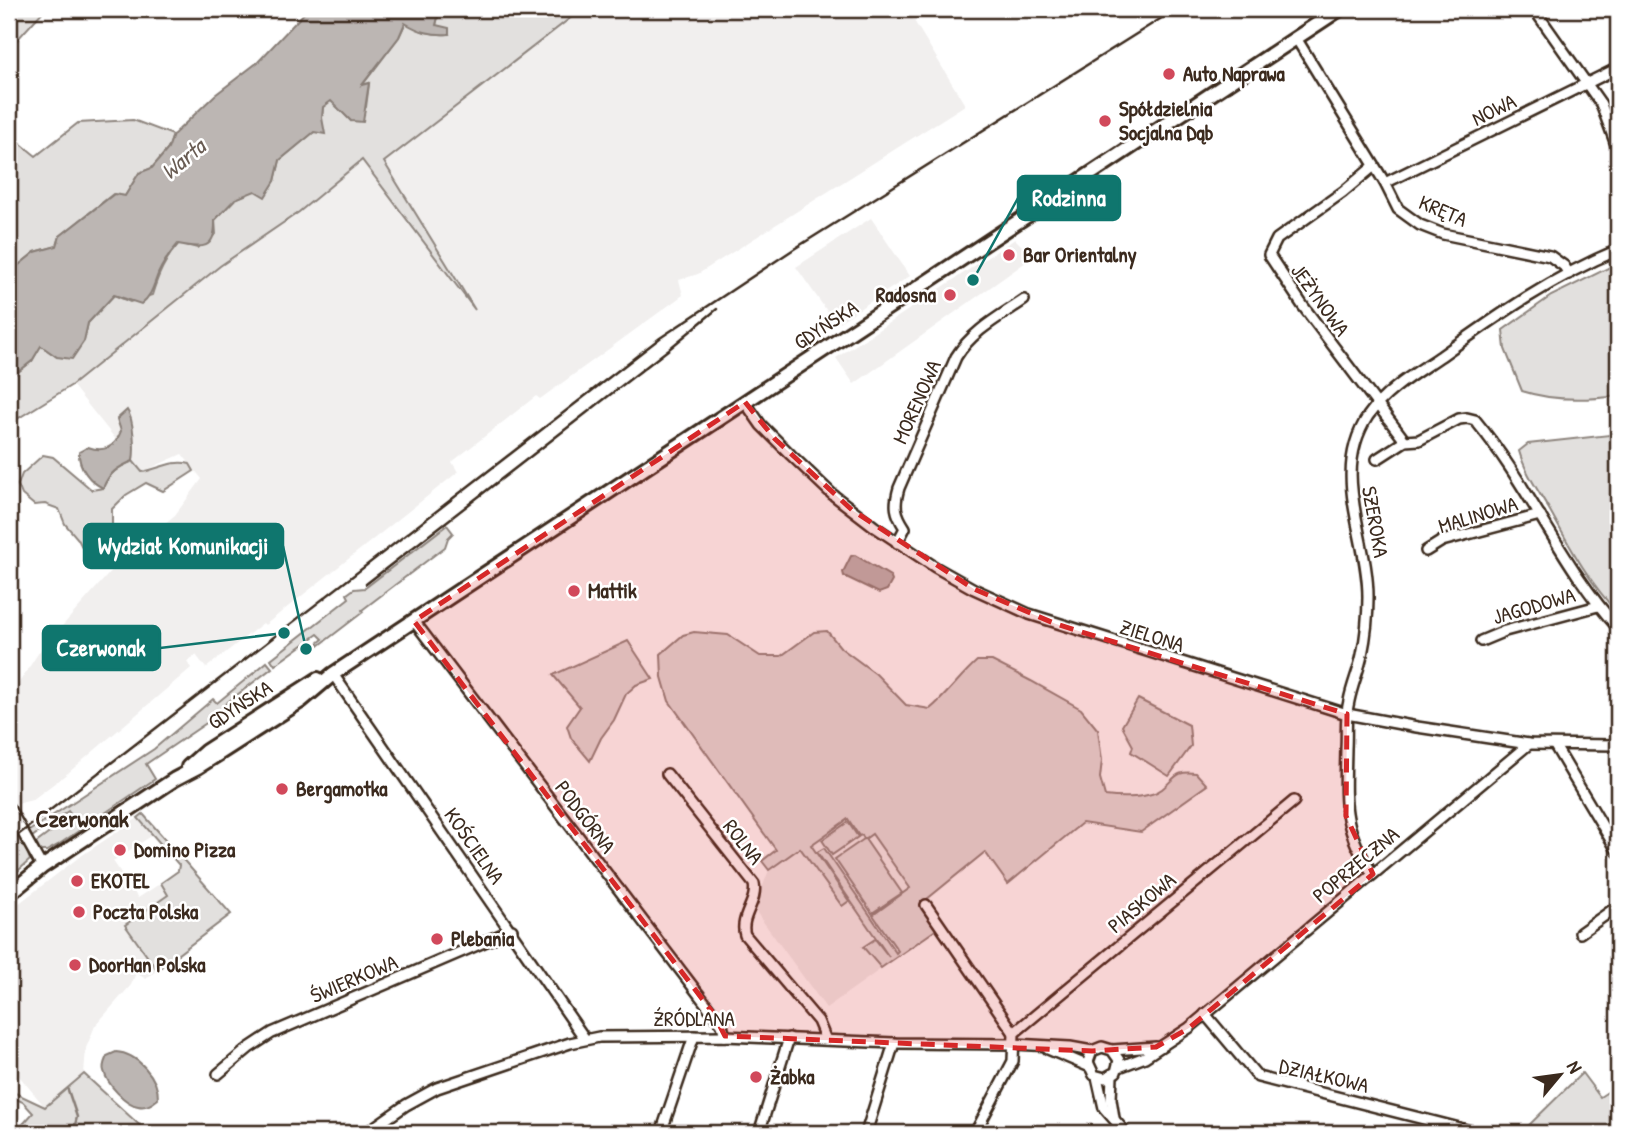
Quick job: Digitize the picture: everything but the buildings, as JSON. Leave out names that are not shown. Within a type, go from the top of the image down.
[{"type":"main road","name":"GDYŃSKA","points":[[9,894],[42,867],[175,779],[301,701],[333,674],[1340,9]]},
{"type":"street","points":[[1534,9],[1601,104],[1618,150]]},
{"type":"street","name":"KRĘTA","points":[[1296,38],[1385,183],[1398,209],[1420,225],[1443,234],[1550,256],[1564,266],[1569,274]]},
{"type":"street","name":"NOWA","points":[[1385,183],[1618,68]]},
{"type":"street","name":"JEŻYNOWA","points":[[1374,166],[1343,192],[1277,239],[1269,255],[1274,266],[1405,441]]},
{"type":"street","points":[[1569,274],[1618,250]]},
{"type":"street","name":"SZEROKA","points":[[1373,874],[1353,840],[1346,816],[1347,714],[1364,645],[1368,593],[1351,494],[1353,451],[1360,430],[1377,406],[1408,379],[1521,301],[1569,274]]},
{"type":"street","name":"MORENOWA","points":[[897,543],[905,528],[895,508],[899,488],[956,357],[974,334],[1024,300]]},
{"type":"street","name":"ZIELONA","points":[[745,402],[761,425],[812,476],[852,510],[897,543],[974,589],[1029,614],[1347,714],[1529,744],[1618,745]]},
{"type":"street","points":[[1377,459],[1405,441],[1419,440],[1459,419],[1468,418],[1475,421],[1598,606],[1618,628]]},
{"type":"street","name":"MALINOWA","points":[[1426,551],[1442,541],[1540,515]]},
{"type":"street","name":"JAGODOWA","points":[[1481,641],[1505,631],[1598,606]]},
{"type":"street","name":"PODGÓRNA","points":[[414,621],[722,1025],[725,1036]]},
{"type":"street","name":"KOŚCIELNA","points":[[333,674],[585,1039]]},
{"type":"street","name":"POPRZECZNA","points":[[1205,1014],[1529,744]]},
{"type":"street","points":[[1555,746],[1618,852]]},
{"type":"street","name":"ROLNA","points":[[667,775],[754,884],[755,892],[744,922],[744,935],[818,1021],[826,1040]]},
{"type":"street","name":"PIASKOWA","points":[[1014,1033],[1294,801]]},
{"type":"street","points":[[9,808],[42,867]]},
{"type":"street","points":[[926,905],[1014,1033],[1013,1061],[975,1133]]},
{"type":"street","points":[[1580,933],[1618,906]]},
{"type":"street","name":"ŚWIERKOWA","points":[[218,1074],[249,1048],[272,1034],[512,930]]},
{"type":"street","points":[[1114,1118],[1112,1076],[1119,1067],[1144,1057],[1205,1014]]},
{"type":"street","name":"DZIAŁKOWA","points":[[1205,1014],[1258,1077],[1479,1133]]},
{"type":"street","name":"ŹRÓDLANA","points":[[366,1133],[406,1105],[438,1088],[585,1039],[618,1036],[725,1036],[894,1043],[1014,1044],[1092,1051]]},
{"type":"street","points":[[661,1133],[695,1037]]},
{"type":"street","points":[[760,1133],[789,1038]]},
{"type":"street","points":[[866,1133],[894,1043]]},
{"type":"street","name":"ŹRÓDLANA","points":[[1043,1046],[1088,1066]]},
{"type":"street","points":[[1126,1133],[1104,1108],[1097,1077],[1088,1066],[1088,1058],[1092,1051],[1102,1047],[1156,1047]]},
{"type":"street","points":[[1112,1049],[1118,1057],[1119,1067]]},
{"type":"street","points":[[1097,1077],[1112,1076]]},
{"type":"highlighted area","points":[[745,402],[775,439],[852,510],[974,589],[1056,624],[1347,714],[1346,816],[1373,874],[1189,1028],[1156,1047],[1092,1051],[725,1036],[713,1013],[414,621]]},
{"type":"shaded area","points":[[9,9],[45,9],[9,49]]},
{"type":"shaded area","points":[[440,9],[582,9],[384,162],[475,310],[362,160],[299,212],[220,266],[72,385],[9,424],[9,379],[32,361],[41,345],[57,357],[84,341],[88,323],[114,295],[130,302],[152,295],[163,268],[179,243],[197,248],[216,234],[215,220],[235,199],[275,181],[280,160],[315,131],[322,118],[323,107],[331,100],[351,121],[366,107],[369,84],[361,87],[399,37],[406,22],[426,32],[448,34],[436,25]]},
{"type":"shaded area","points":[[582,9],[907,9],[965,105],[698,274],[679,280],[683,295],[540,399],[536,396],[452,462],[458,472],[265,625],[263,623],[206,668],[196,655],[187,662],[191,668],[68,773],[32,800],[16,804],[9,797],[9,698],[39,652],[122,559],[175,515],[202,479],[182,454],[142,472],[72,385],[220,266],[299,212],[362,160],[469,301],[384,162]]},
{"type":"shaded area","points":[[133,120],[173,135],[168,149],[152,168],[139,173],[125,196],[113,194],[60,236],[57,246],[35,252],[9,273],[9,134],[36,156],[78,123]]},
{"type":"shaded area","points":[[871,218],[910,276],[836,324],[796,267]]},
{"type":"shaded area","points":[[1015,239],[1033,257],[854,384],[836,358]]},
{"type":"shaded area","points":[[1618,263],[1618,396],[1570,399],[1545,397],[1522,391],[1505,349],[1503,330],[1551,296]]},
{"type":"shaded area","points":[[1618,434],[1618,613],[1580,563],[1532,481],[1519,451],[1528,444]]},
{"type":"shaded area","points":[[43,455],[53,457],[92,490],[103,488],[115,471],[133,461],[142,472],[178,463],[190,464],[194,471],[163,491],[146,483],[126,495],[112,509],[112,538],[91,565],[78,539],[65,524],[59,509],[45,504],[34,505],[22,495],[18,485],[22,474]]},
{"type":"shaded area","points":[[447,525],[453,533],[445,547],[320,645],[318,643],[323,639],[318,634],[275,665],[271,659],[349,598],[347,594],[354,589],[365,588]]},
{"type":"shaded area","points":[[827,631],[841,648],[876,674],[906,705],[930,709],[977,661],[992,661],[1081,709],[1098,730],[1102,760],[1100,778],[1105,796],[1150,795],[1184,773],[1196,773],[1207,785],[1141,832],[1082,823],[1008,884],[985,852],[921,904],[937,929],[881,968],[863,947],[875,939],[889,957],[817,852],[824,848],[896,953],[898,951],[873,915],[910,888],[872,834],[865,839],[902,893],[872,913],[835,859],[864,839],[848,819],[811,845],[849,901],[842,906],[800,848],[769,870],[762,861],[776,850],[669,701],[662,677],[661,654],[683,635],[694,632],[728,635],[760,656],[781,656],[814,632]]},
{"type":"shaded area","points":[[628,641],[653,679],[636,685],[626,694],[590,761],[571,738],[567,726],[580,707],[553,675]]},
{"type":"shaded area","points":[[267,662],[272,668],[224,705],[224,711],[146,764],[155,779],[58,845],[47,851],[40,851],[36,843],[72,816],[68,811],[32,837],[29,831],[154,749],[213,699],[217,703]]},
{"type":"shaded area","points":[[1138,699],[1189,725],[1191,746],[1169,776],[1131,752],[1133,746],[1122,726]]},
{"type":"shaded area","points":[[853,807],[937,929],[826,1008],[754,909],[769,870]]},
{"type":"shaded area","points":[[143,814],[231,914],[157,970],[125,925],[168,895],[161,883],[178,871],[179,865],[138,818]]},
{"type":"shaded area","points":[[138,818],[153,835],[113,861],[138,898],[161,883],[168,894],[125,925],[157,970],[146,979],[136,973],[131,985],[95,1026],[86,1048],[84,1074],[45,1107],[9,1064],[9,911],[78,858]]},
{"type":"shaded area","points":[[848,822],[858,837],[832,855],[822,840]]},
{"type":"shaded area","points":[[21,835],[30,860],[9,879],[9,845]]},
{"type":"shaded area","points":[[1582,1073],[1600,1097],[1609,1091],[1618,1103],[1618,1133],[1521,1133]]},
{"type":"shaded area","points":[[84,1074],[148,1133],[15,1133],[33,1113],[23,1102],[9,1096],[9,1090],[45,1107]]},
{"type":"water","name":"Warta","points":[[308,9],[440,9],[436,25],[449,28],[449,34],[426,32],[405,23],[399,37],[362,85],[369,83],[363,122],[351,121],[331,101],[323,107],[325,134],[314,132],[280,160],[275,181],[265,197],[255,191],[235,199],[215,220],[213,237],[206,245],[194,247],[178,244],[162,266],[145,301],[141,304],[114,295],[88,323],[84,341],[72,359],[57,357],[41,346],[32,361],[9,379],[9,273],[35,252],[57,246],[60,236],[114,194],[125,196],[139,173],[152,168],[168,149],[173,135],[215,95],[258,62]]},
{"type":"water","points":[[127,410],[133,427],[133,461],[115,471],[103,488],[86,473],[80,463],[79,452],[88,447],[104,449],[112,445],[121,431],[117,419]]},
{"type":"water","points":[[855,555],[890,576],[892,581],[887,590],[879,593],[844,576],[843,572],[851,556]]},
{"type":"water","points":[[116,1052],[132,1057],[145,1068],[155,1083],[158,1099],[149,1105],[141,1106],[128,1102],[117,1093],[103,1067],[107,1056]]},
{"type":"waterway","points":[[68,1090],[77,1117],[74,1129],[76,1133]]},
{"type":"railway","points":[[9,842],[660,338],[794,249],[1176,9]]},
{"type":"railway","points":[[366,584],[717,309]]},
{"type":"place","name":"Auto Naprawa","points":[[1169,74]]},
{"type":"place","name":"Spółdzielnia Socjalna Dąb","points":[[1105,121]]},
{"type":"place","name":"Bar Orientalny","points":[[1009,255]]},
{"type":"place","name":"Rodzinna","points":[[973,280]]},
{"type":"place","name":"Radosna","points":[[950,295]]},
{"type":"place","name":"Mattik","points":[[574,591]]},
{"type":"place","name":"Czerwonak","points":[[284,633]]},
{"type":"place","name":"Wydział Komunikacji","points":[[306,649]]},
{"type":"place","name":"Bergamotka","points":[[282,789]]},
{"type":"place","name":"Domino Pizza","points":[[120,850]]},
{"type":"place","name":"EKOTEL","points":[[77,881]]},
{"type":"place","name":"Poczta Polska","points":[[79,912]]},
{"type":"place","name":"Plebania","points":[[437,939]]},
{"type":"place","name":"DoorHan Polska","points":[[75,965]]},
{"type":"place","name":"Żabka","points":[[756,1077]]},
{"type":"district","name":"Czerwonak","points":[[82,819]]}]
